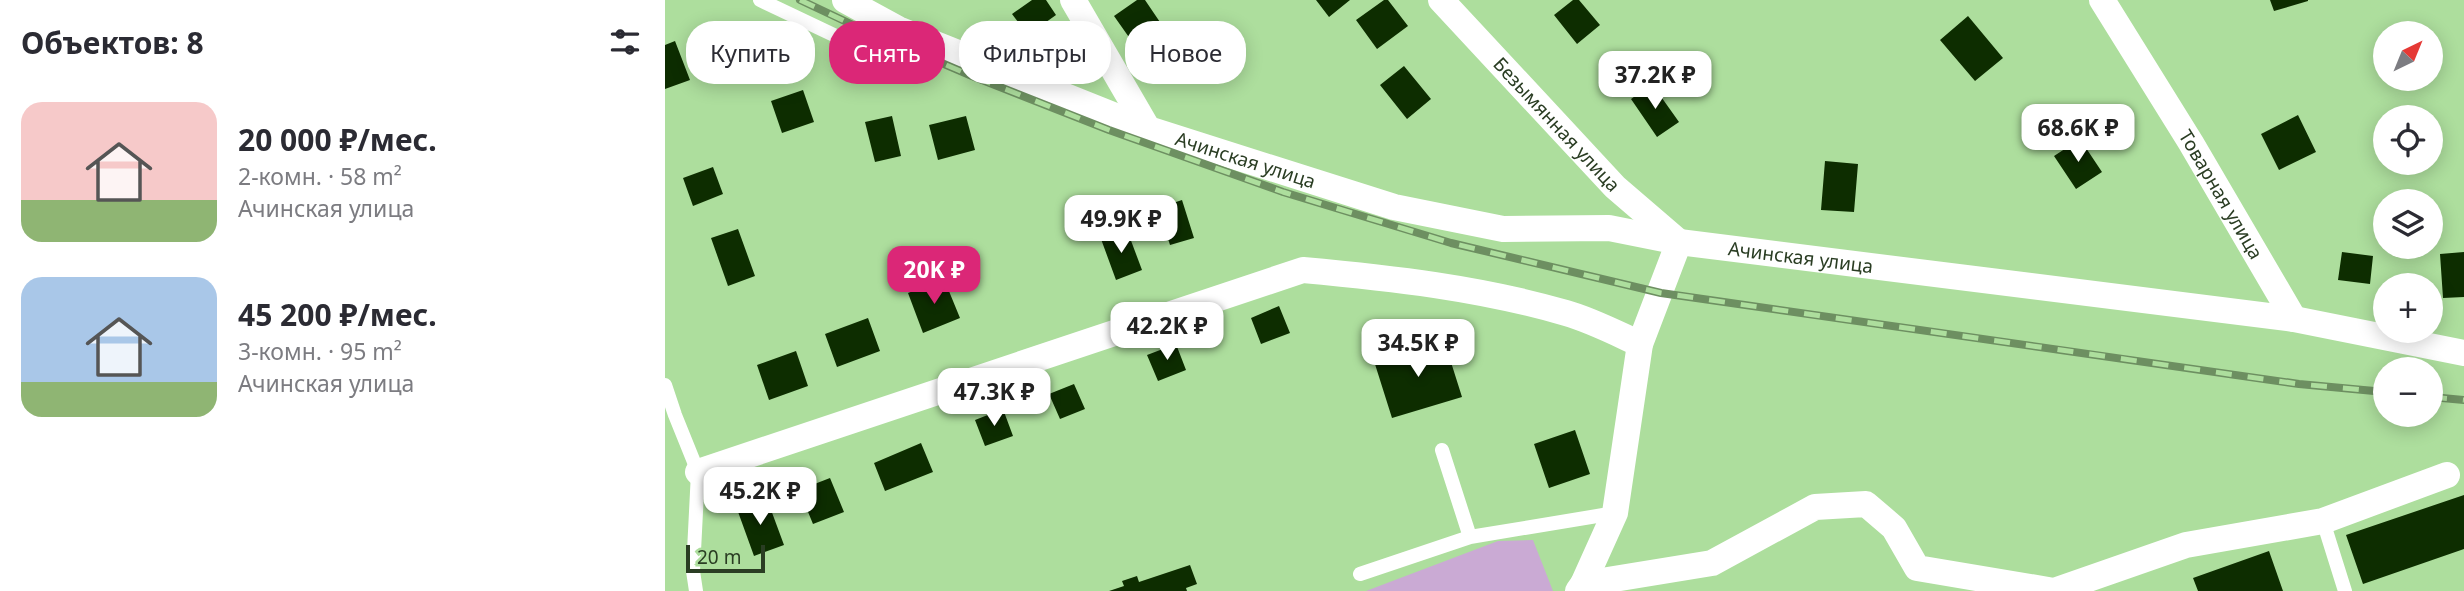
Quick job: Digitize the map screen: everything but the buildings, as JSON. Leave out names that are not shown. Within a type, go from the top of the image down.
[{"type":"street","name":"Ачинская улица","points":[[845,0],[898,29],[1148,129],[1394,207],[1503,229],[1609,228],[1679,242],[2294,319],[2464,353]]},
{"type":"street","points":[[1073,0],[1148,129]]},
{"type":"street","name":"Безымянная улица","points":[[1441,0],[1615,187],[1679,242]]},
{"type":"street","name":"Товарная улица","points":[[2102,0],[2294,319]]},
{"type":"street","points":[[1581,589],[1615,513],[1640,344],[1679,242]]},
{"type":"street","points":[[698,471],[1303,270],[1395,279],[1476,291],[1568,313],[1640,344]]},
{"type":"street","points":[[1581,589],[1712,563],[1815,506],[1866,504],[1894,528],[1917,568],[2054,591],[2186,545],[2323,521],[2448,475]]},
{"type":"lane","points":[[760,0],[829,33]]},
{"type":"lane","points":[[665,385],[698,471],[694,571],[696,591]]},
{"type":"lane","points":[[1443,450],[1470,537]]},
{"type":"lane","points":[[1360,575],[1470,537],[1615,513]]},
{"type":"lane","points":[[2323,521],[2345,591]]},
{"type":"shaded area","points":[[1533,540],[1553,591],[1366,591],[1498,541]]},
{"type":"railway","points":[[800,0],[972,76],[1109,130],[1283,192],[1451,243],[1661,293],[2299,384],[2373,391]]},
{"type":"railway","points":[[2443,398],[2464,400]]}]
